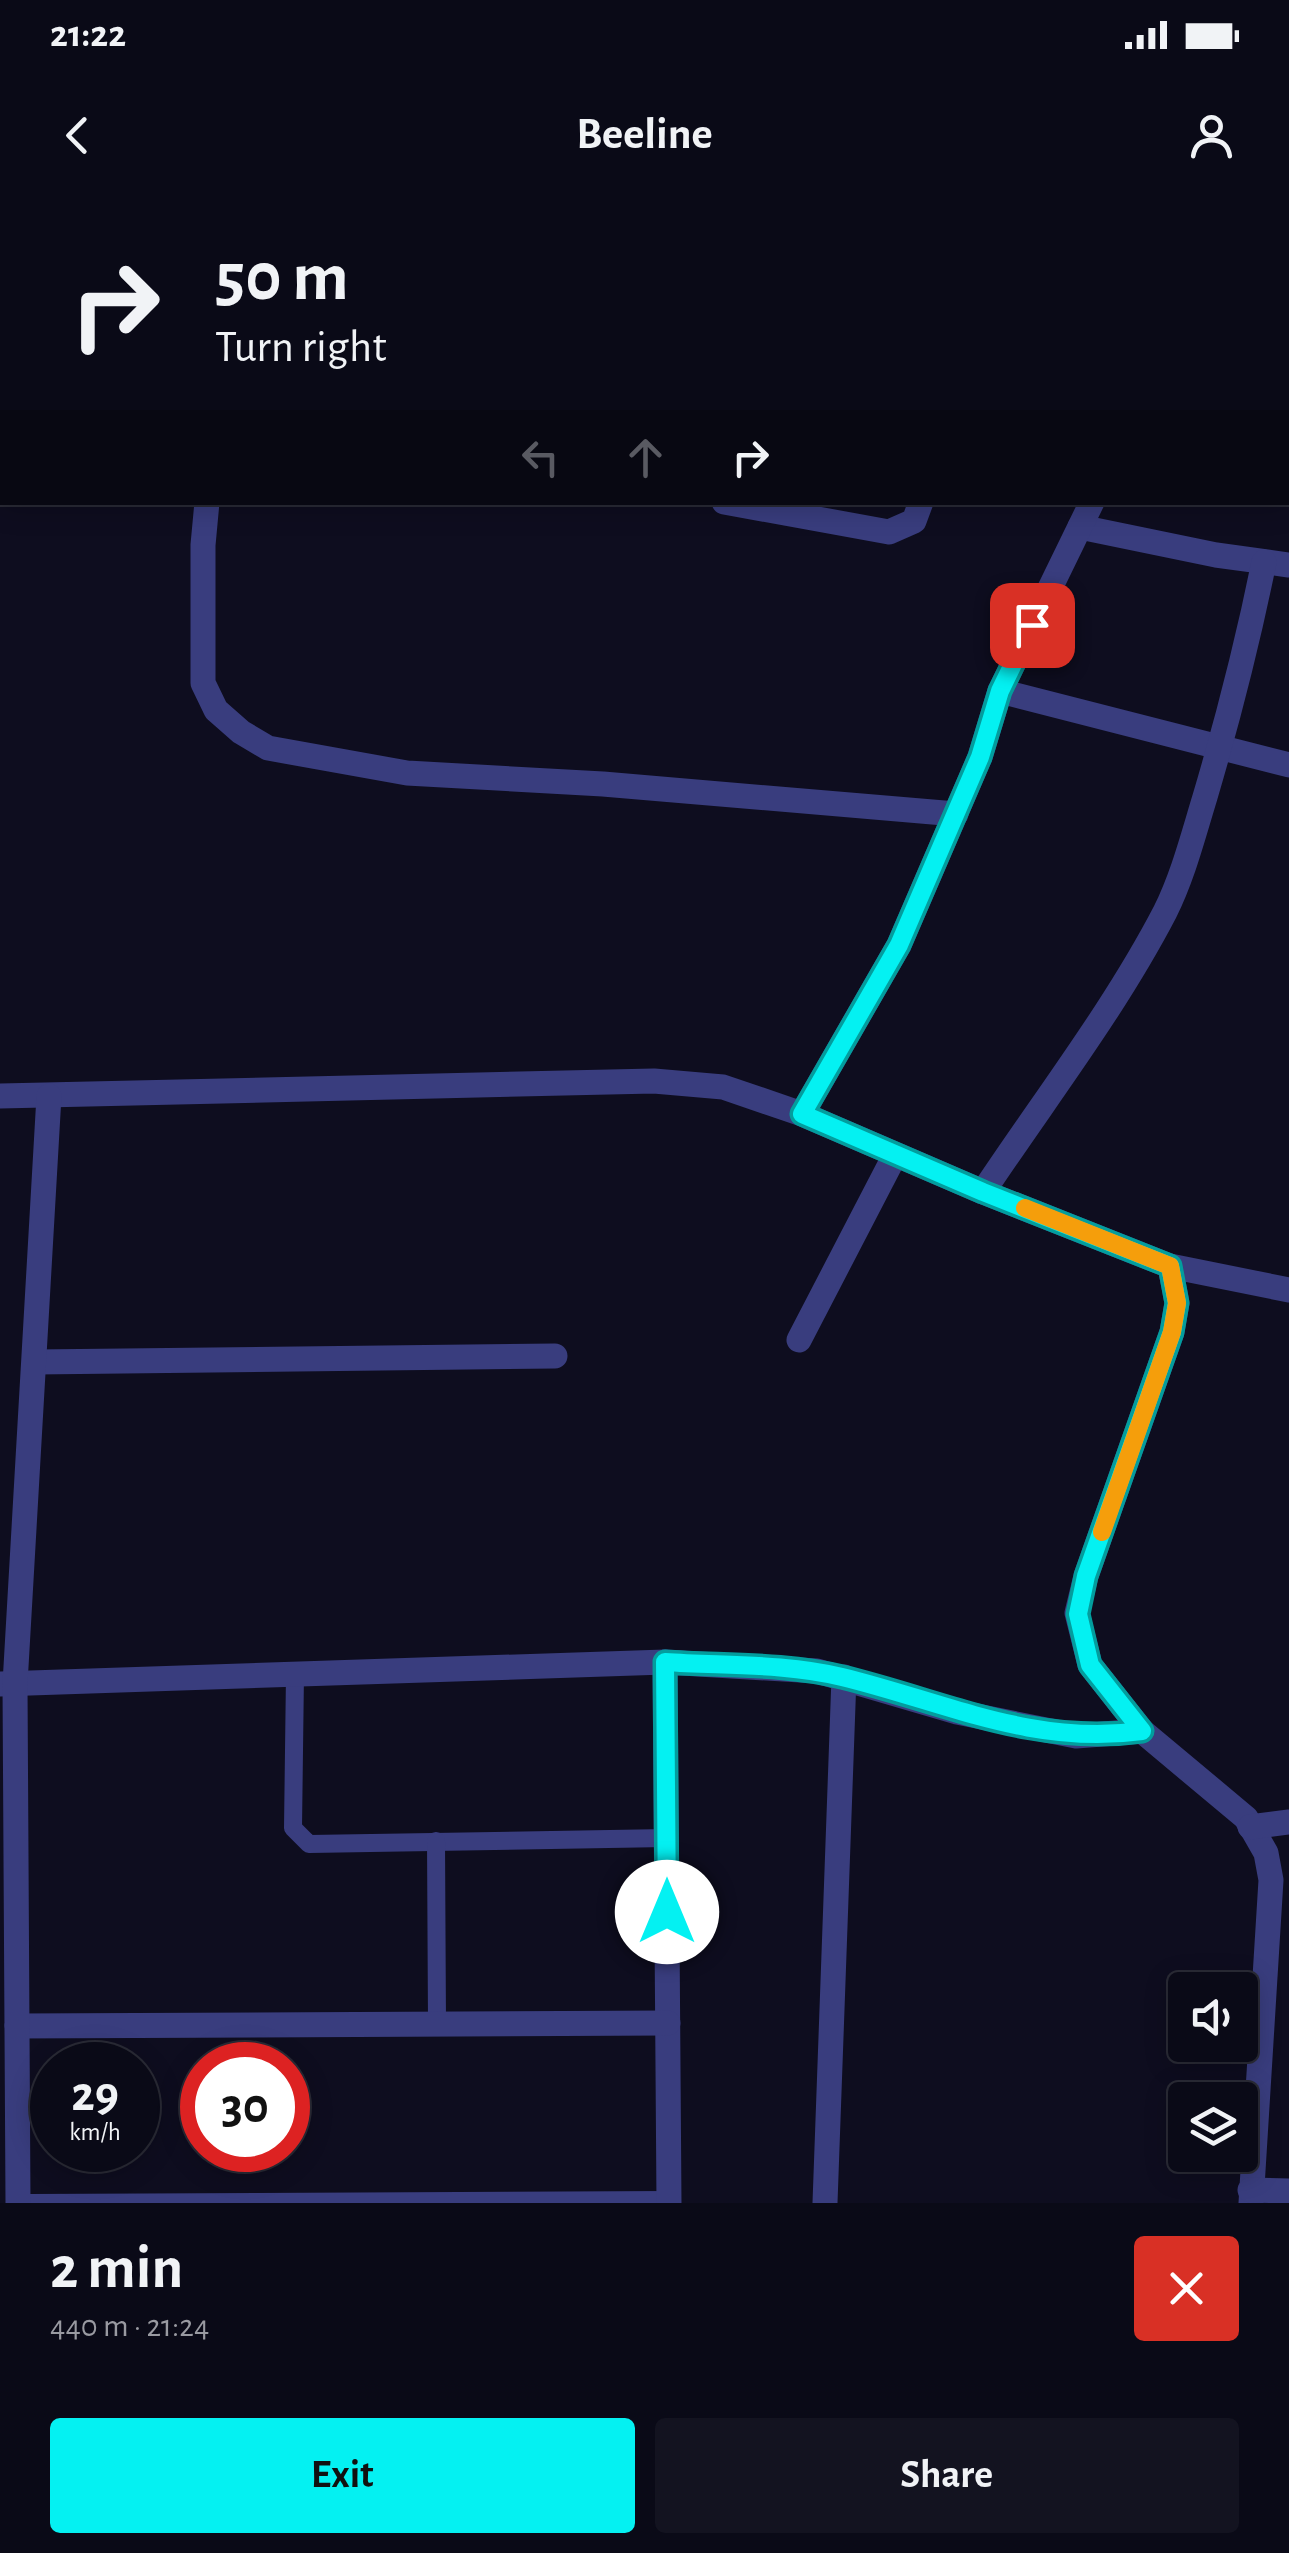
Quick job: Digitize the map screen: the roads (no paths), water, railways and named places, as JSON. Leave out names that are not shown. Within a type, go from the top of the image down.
[{"type":"street","points":[[207,505],[202,545],[203,683],[216,710],[241,732],[268,748],[407,773],[603,784],[956,814]]},
{"type":"street","points":[[740,505],[889,532],[914,521],[920,505]]},
{"type":"street","points":[[802,1114],[899,945],[980,757],[1000,691],[1091,505]]},
{"type":"street","points":[[983,1192],[1108,1006],[1164,912],[1183,870],[1245,654],[1276,563],[1080,527]]},
{"type":"street","points":[[1000,691],[1289,765]]},
{"type":"street","points":[[0,1096],[654,1081],[723,1087],[802,1114],[1170,1266],[1289,1290]]},
{"type":"street","points":[[18,2203],[7,1684],[36,1362],[49,1096]]},
{"type":"street","points":[[799,1340],[895,1155]]},
{"type":"street","points":[[1170,1266],[1177,1303],[1172,1332],[1086,1576],[1078,1614],[1090,1665],[1142,1731],[1232,1806],[1266,1853],[1272,1880],[1251,2196],[1289,2191]]},
{"type":"street","points":[[36,1362],[555,1356]]},
{"type":"street","points":[[7,1684],[665,1662],[844,1677],[957,1712],[1076,1736],[1142,1731]]},
{"type":"street","points":[[665,1662],[669,2201]]},
{"type":"street","points":[[825,2203],[844,1677]]},
{"type":"street","points":[[1250,1827],[1289,1822]]},
{"type":"street","points":[[17,2026],[668,2023]]},
{"type":"lane","points":[[295,1674],[292,1828],[309,1844],[667,1838]]},
{"type":"lane","points":[[436,1842],[437,2024]]},
{"type":"lane","points":[[29,2203],[669,2201]]}]
